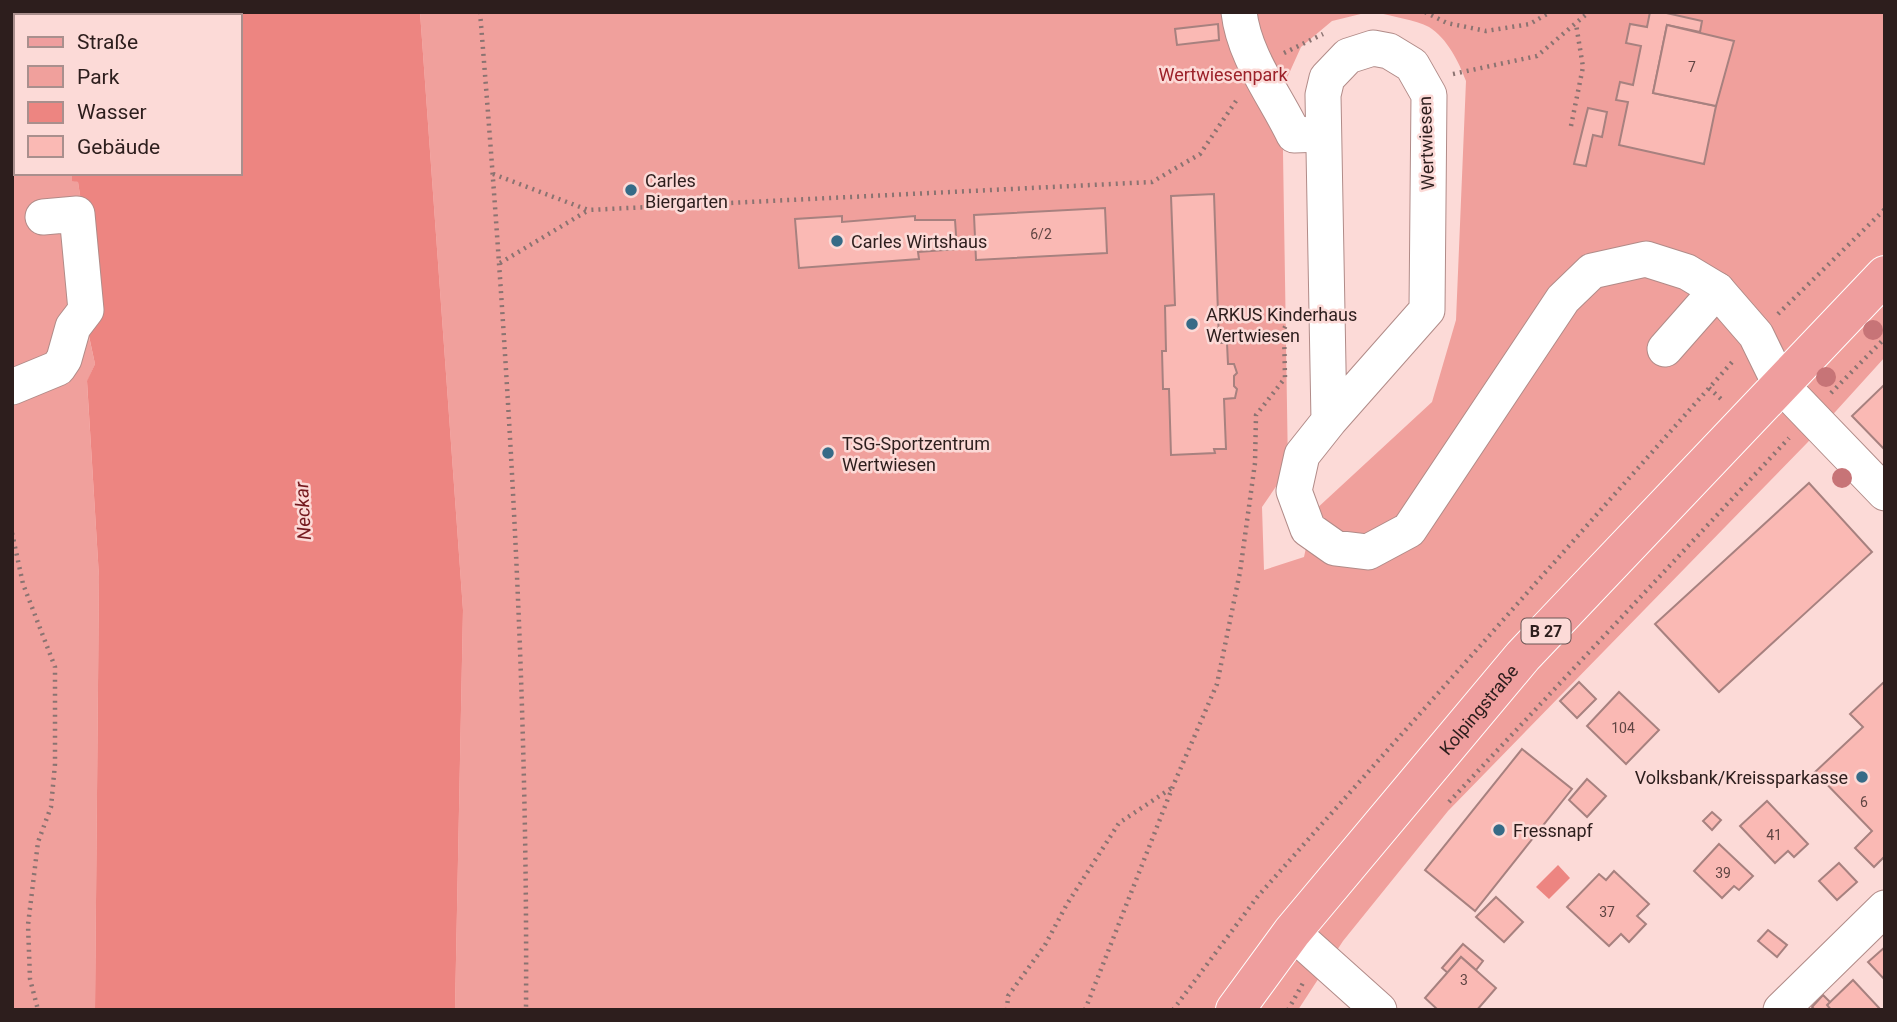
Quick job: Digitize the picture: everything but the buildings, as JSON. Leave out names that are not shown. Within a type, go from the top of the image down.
[{"type":"main road","name":"Kolpingstraße","points":[[1235,1010],[1305,944],[1522,656],[1885,275]]},
{"type":"street","points":[[1239,12],[1241,28],[1258,69],[1294,135],[1322,134]]},
{"type":"street","name":"Wertwiesen","points":[[1329,421],[1323,95],[1328,78],[1348,56],[1373,48],[1389,51],[1412,65],[1429,95],[1427,310],[1302,455],[1294,491],[1308,529],[1335,548],[1368,552],[1409,530],[1563,299],[1592,271],[1646,259],[1687,272],[1717,290],[1756,335],[1780,384],[1885,493]]},
{"type":"street","points":[[12,387],[58,368],[64,359],[73,327],[86,310],[77,214],[43,217]]},
{"type":"street","points":[[1665,349],[1717,290]]},
{"type":"street","points":[[1781,1010],[1885,908]]},
{"type":"street","points":[[1305,944],[1379,1010]]},
{"type":"path","points":[[480,12],[500,263],[519,599],[527,872],[526,1010]]},
{"type":"path","points":[[1425,12],[1447,23],[1486,31],[1531,24],[1550,12]]},
{"type":"path","points":[[1452,74],[1537,56],[1589,12]]},
{"type":"path","points":[[1571,126],[1583,67],[1576,23]]},
{"type":"path","points":[[493,174],[588,211],[1153,182],[1200,154],[1258,69],[1287,51],[1335,29]]},
{"type":"path","points":[[1173,1010],[1258,896],[1756,335],[1885,209]]},
{"type":"path","points":[[500,263],[588,211]]},
{"type":"path","points":[[1086,1010],[1173,786],[1217,684],[1240,572],[1255,463],[1256,415],[1285,378],[1284,329],[1294,308]]},
{"type":"path","points":[[1442,810],[1885,338]]},
{"type":"path","points":[[12,533],[23,584],[55,667],[55,764],[51,807],[38,842],[28,925],[30,979],[38,1010]]},
{"type":"path","points":[[1007,1010],[1008,996],[1045,945],[1067,904],[1119,823],[1173,786]]},
{"type":"path","points":[[1288,1010],[1305,944]]},
{"type":"green space","points":[[12,12],[59,12],[14,14],[14,175],[72,175],[72,180],[78,182],[83,214],[86,323],[95,364],[87,382],[99,577],[95,1010],[12,1010]]},
{"type":"green space","name":"Wertwiesenpark","points":[[420,12],[1369,12],[1332,21],[1301,47],[1282,89],[1288,469],[1262,507],[1264,570],[1304,557],[1314,511],[1432,402],[1456,320],[1466,81],[1452,51],[1429,27],[1375,12],[1885,12],[1885,357],[1807,443],[1448,811],[1343,941],[1298,1010],[455,1010],[463,610]]},
{"type":"water","name":"Neckar","points":[[420,12],[463,610],[455,1010],[95,1010],[99,577],[87,381],[95,364],[86,322],[83,214],[78,182],[72,181],[72,175],[242,175],[242,14],[60,14]]},
{"type":"water","points":[[1558,865],[1570,878],[1549,899],[1536,887]]},
{"type":"place","name":"Carles Biergarten","points":[[631,190]]},
{"type":"place","name":"Carles Wirtshaus","points":[[837,241]]},
{"type":"place","name":"ARKUS Kinderhaus Wertwiesen","points":[[1192,324]]},
{"type":"place","name":"TSG-Sportzentrum Wertwiesen","points":[[828,453]]},
{"type":"place","name":"Volksbank/Kreissparkasse","points":[[1862,777]]},
{"type":"place","name":"Fressnapf","points":[[1499,830]]}]
